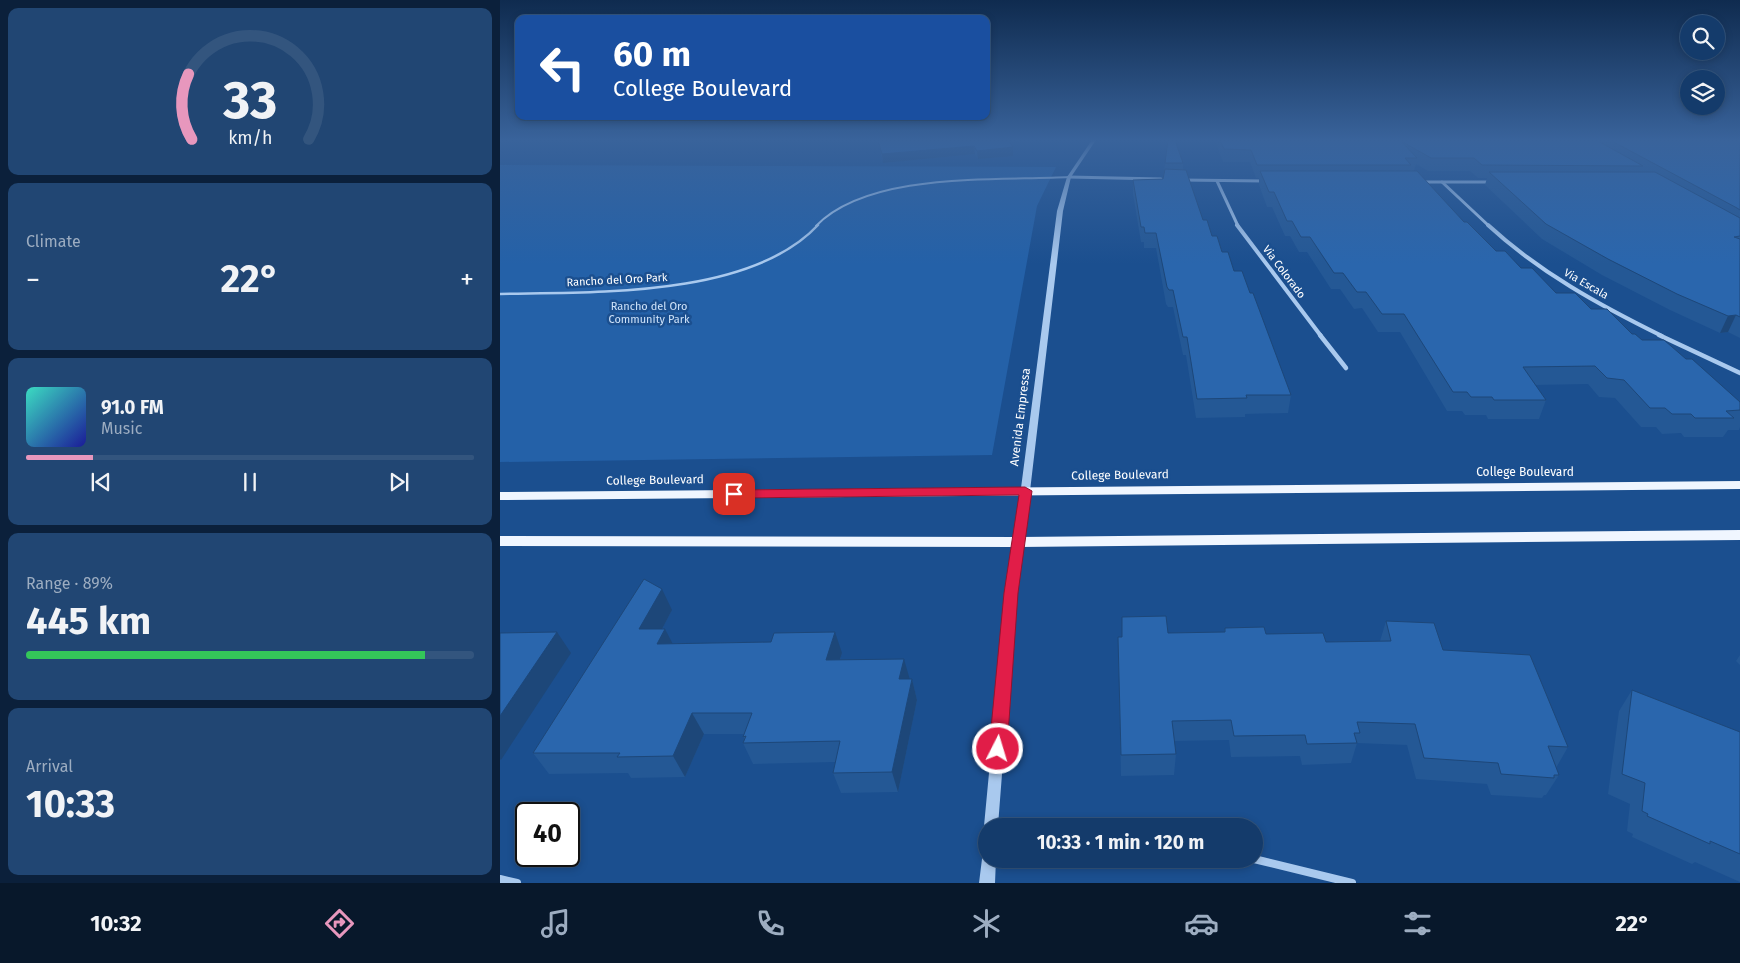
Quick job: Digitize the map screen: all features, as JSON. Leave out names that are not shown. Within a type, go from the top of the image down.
[{"type":"main road","name":"College Boulevard","points":[[500,496],[1740,485]]},
{"type":"main road","points":[[500,541],[1020,542],[1740,535]]},
{"type":"street","name":"Avenida Empressa","points":[[993,818],[1011,593],[1020,542],[1060,212],[1068,181]]},
{"type":"street","name":"Via Colorado","points":[[1216,181],[1234,221],[1346,368]]},
{"type":"street","points":[[1413,182],[1499,182]]},
{"type":"street","name":"Via Escala","points":[[1442,182],[1496,234],[1545,271],[1624,316],[1740,373]]},
{"type":"street","points":[[1263,861],[1352,883]]},
{"type":"street","points":[[987,883],[988,868]]},
{"type":"street","points":[[500,879],[517,883]]},
{"type":"lane","name":"Rancho del Oro Park","points":[[500,294],[662,288],[711,278],[755,265],[780,254],[806,238],[821,222],[839,209],[874,195],[904,188],[966,181]]},
{"type":"green space","name":"Rancho del Oro Community Park","points":[[500,181],[1049,181],[1037,206],[992,455],[500,462]]},
{"type":"building","points":[[1133,181],[1190,181],[1203,220],[1207,220],[1212,236],[1217,236],[1222,252],[1228,252],[1234,271],[1242,271],[1250,293],[1253,293],[1291,395],[1246,395],[1247,398],[1197,399],[1187,337],[1183,337],[1173,290],[1169,290],[1167,287],[1156,233],[1145,233],[1144,227],[1141,227]]},
{"type":"building","points":[[1264,181],[1426,181],[1464,222],[1467,222],[1496,251],[1505,251],[1521,268],[1532,268],[1556,293],[1575,293],[1591,309],[1607,309],[1632,334],[1635,334],[1642,340],[1664,340],[1686,359],[1692,359],[1740,402],[1740,410],[1726,411],[1734,418],[1695,418],[1691,414],[1672,414],[1665,408],[1650,408],[1624,380],[1607,378],[1595,366],[1523,367],[1546,400],[1494,400],[1492,397],[1471,397],[1467,392],[1453,392],[1404,314],[1382,314],[1366,292],[1357,292],[1343,273],[1334,273],[1310,237],[1301,237],[1292,221],[1287,221],[1274,192],[1269,192]]},
{"type":"building","points":[[1499,181],[1672,181],[1740,218],[1740,236],[1734,237],[1740,239],[1740,317],[1736,315],[1728,316],[1677,294],[1608,259],[1546,224]]},
{"type":"building","points":[[1687,181],[1740,181],[1740,210]]},
{"type":"building","points":[[644,579],[662,589],[639,629],[665,629],[657,644],[771,642],[774,633],[835,632],[826,660],[904,659],[899,679],[912,679],[892,772],[833,773],[840,741],[743,743],[746,736],[743,737],[752,713],[692,713],[673,756],[617,757],[620,753],[533,753]]},
{"type":"building","points":[[1166,616],[1168,633],[1225,632],[1225,628],[1264,627],[1266,634],[1323,633],[1326,642],[1391,641],[1386,621],[1434,623],[1443,650],[1530,655],[1568,747],[1548,746],[1559,775],[1554,775],[1554,778],[1501,774],[1498,763],[1424,758],[1415,724],[1357,722],[1360,733],[1354,733],[1357,743],[1307,744],[1305,735],[1234,736],[1231,720],[1172,721],[1176,754],[1121,755],[1118,637],[1122,637],[1122,617]]},
{"type":"building","points":[[557,632],[500,716],[500,633]]},
{"type":"building","points":[[1632,690],[1740,732],[1740,854],[1710,841],[1710,844],[1647,816],[1648,814],[1642,811],[1645,783],[1622,774]]},
{"type":"route","points":[[734,494],[1025,491],[1020,542],[1011,593],[998,749]]}]
